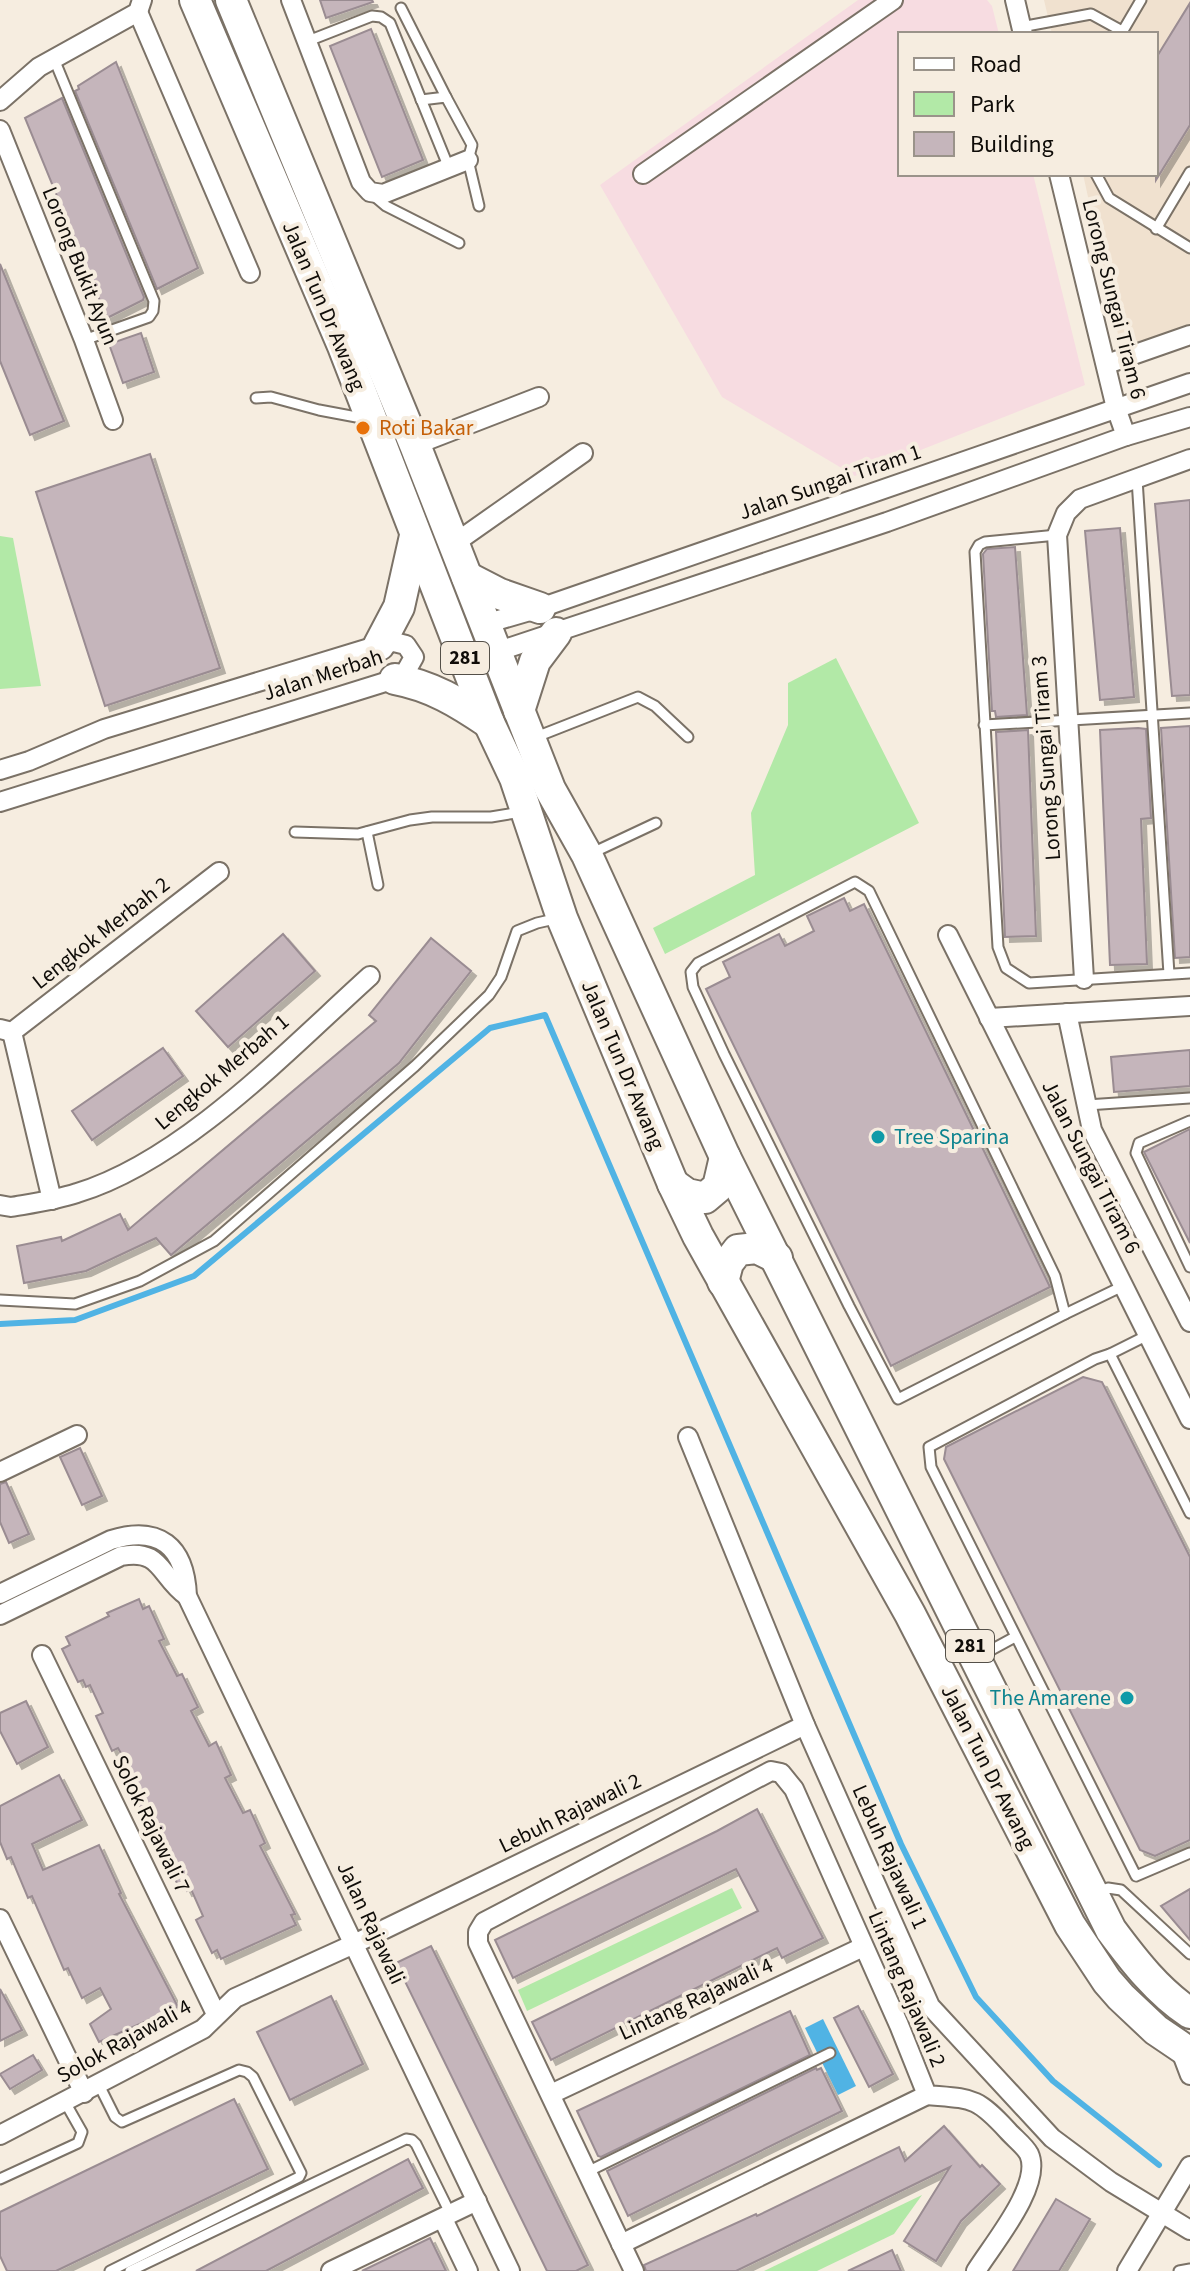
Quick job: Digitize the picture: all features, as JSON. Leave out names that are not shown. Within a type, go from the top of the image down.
[{"type":"main road","name":"Jalan Tun Dr Awang","points":[[195,0],[343,346],[489,723],[515,778],[562,918],[673,1184],[723,1282],[910,1614],[1070,1925],[1121,1997],[1156,2030],[1185,2050]]},
{"type":"main road","name":"Jalan Tun Dr Awang","points":[[231,0],[455,543],[529,740],[550,789],[587,855],[725,1157],[1111,1930],[1129,1956],[1159,1988],[1190,2013]]},
{"type":"main road","points":[[379,645],[399,607],[415,536]]},
{"type":"main road","points":[[467,577],[500,594],[540,608]]},
{"type":"main road","points":[[519,711],[535,661],[556,633]]},
{"type":"main road","points":[[395,679],[440,692],[489,723]]},
{"type":"main road","points":[[673,1184],[687,1194],[705,1198],[718,1187],[725,1157]]},
{"type":"main road","points":[[723,1282],[728,1263],[738,1250],[757,1248],[777,1258]]},
{"type":"street","points":[[291,0],[361,182],[370,192],[383,194],[468,160]]},
{"type":"street","points":[[643,174],[893,0]]},
{"type":"street","points":[[1015,0],[1022,30]]},
{"type":"street","points":[[0,101],[39,67],[140,6],[250,273]]},
{"type":"street","name":"Lorong Bukit Ayun","points":[[0,130],[113,420]]},
{"type":"street","name":"Lorong Sungai Tiram 6","points":[[1060,176],[1116,408],[1126,436]]},
{"type":"street","points":[[1107,364],[1190,335]]},
{"type":"street","name":"Jalan Sungai Tiram 1","points":[[490,638],[540,608],[1190,383]]},
{"type":"street","points":[[415,445],[539,397]]},
{"type":"street","points":[[490,638],[556,633],[887,522],[1126,436],[1190,417]]},
{"type":"street","points":[[455,543],[583,453]]},
{"type":"street","points":[[1057,535],[1066,513],[1080,499],[1190,459]]},
{"type":"street","name":"Lorong Sungai Tiram 3","points":[[1057,535],[1084,979]]},
{"type":"street","name":"Jalan Merbah","points":[[0,770],[104,729],[379,645],[394,642],[406,645],[414,657],[410,667],[395,679],[0,802]]},
{"type":"street","name":"Lengkok Merbah 2","points":[[52,1200],[6,1030],[219,872]]},
{"type":"street","name":"Jalan Sungai Tiram 6","points":[[948,935],[1190,1419]]},
{"type":"street","name":"Lengkok Merbah 1","points":[[0,1205],[11,1207],[80,1193],[174,1146],[260,1075],[370,976]]},
{"type":"street","points":[[989,1018],[1190,1006]]},
{"type":"street","points":[[1067,1013],[1092,1130],[1189,1316]]},
{"type":"street","points":[[0,1472],[77,1435]]},
{"type":"street","name":"Lebuh Rajawali 1","points":[[688,1437],[805,1725],[930,2006],[1052,2138],[1111,2182],[1190,2230]]},
{"type":"street","name":"Jalan Rajawali","points":[[0,1594],[111,1540],[130,1534],[144,1534],[162,1540],[173,1549],[186,1575],[187,1596],[510,2271]]},
{"type":"street","name":"Jalan Rajawali","points":[[0,1615],[121,1556],[136,1553],[160,1564],[173,1586],[187,1596]]},
{"type":"street","name":"Solok Rajawali 7","points":[[42,1655],[216,2014]]},
{"type":"street","name":"Lebuh Rajawali 2","points":[[354,1944],[805,1725]]},
{"type":"street","name":"Lintang Rajawali 2","points":[[551,2094],[478,1943],[478,1932],[484,1922],[761,1775],[771,1771],[781,1773],[794,1789],[927,2095],[973,2099],[987,2108],[1029,2155],[1031,2173],[1028,2190],[976,2271]]},
{"type":"street","points":[[0,1919],[91,2089]]},
{"type":"street","name":"Solok Rajawali 4","points":[[0,2135],[203,2029],[235,1998],[354,1944]]},
{"type":"street","name":"Lintang Rajawali 4","points":[[551,2094],[863,1947]]},
{"type":"street","points":[[899,2025],[930,2006]]},
{"type":"street","points":[[1185,2050],[1190,2075]]},
{"type":"street","points":[[551,2094],[634,2271]]},
{"type":"street","points":[[621,2244],[927,2095]]},
{"type":"street","points":[[1127,2271],[1190,2166]]},
{"type":"street","points":[[331,2271],[477,2201]]},
{"type":"street","points":[[447,2217],[468,2271]]},
{"type":"lane","points":[[1022,30],[1091,14],[1122,32],[1141,0]]},
{"type":"lane","points":[[401,8],[472,145],[468,160],[479,206]]},
{"type":"lane","points":[[308,41],[372,16],[390,23],[449,168]]},
{"type":"lane","points":[[54,59],[154,301],[149,317],[84,340]]},
{"type":"lane","points":[[421,100],[446,97]]},
{"type":"lane","points":[[1156,229],[1190,172]]},
{"type":"lane","points":[[1097,176],[1109,198],[1190,248]]},
{"type":"lane","points":[[370,192],[386,206],[459,243]]},
{"type":"lane","points":[[256,398],[271,397],[370,419]]},
{"type":"lane","points":[[1137,476],[1169,974]]},
{"type":"lane","points":[[1057,535],[985,542],[975,552],[998,947],[1006,968],[1025,982],[1190,973]]},
{"type":"lane","points":[[529,740],[638,697],[655,706],[688,737]]},
{"type":"lane","points":[[984,725],[1190,713]]},
{"type":"lane","points":[[295,832],[367,832],[432,817],[491,817],[526,811]]},
{"type":"lane","points":[[587,855],[656,823]]},
{"type":"lane","points":[[367,832],[378,885]]},
{"type":"lane","points":[[1065,1314],[1055,1276],[864,886],[855,882],[698,963],[691,972],[699,1001],[898,1399],[1123,1286]]},
{"type":"lane","points":[[0,1300],[75,1304],[140,1281],[214,1241],[415,1066],[489,995],[501,977],[517,931],[562,918]]},
{"type":"lane","points":[[1087,1105],[1190,1098]]},
{"type":"lane","points":[[1190,1121],[1139,1143],[1136,1153],[1190,1267]]},
{"type":"lane","points":[[1148,1335],[1095,1359],[929,1447],[931,1467],[1136,1876],[1190,1853]]},
{"type":"lane","points":[[1110,1354],[1190,1513]]},
{"type":"lane","points":[[976,1658],[1015,1637]]},
{"type":"lane","points":[[1093,1896],[1108,1888],[1121,1890],[1190,1954]]},
{"type":"lane","points":[[587,2172],[830,2053]]},
{"type":"lane","points":[[91,2089],[122,2122],[239,2070],[247,2072],[253,2077],[301,2173],[299,2177],[110,2271]]},
{"type":"lane","points":[[0,2179],[78,2143],[82,2132],[65,2102]]},
{"type":"lane","points":[[130,2271],[406,2139],[416,2144],[447,2217]]},
{"type":"lane","points":[[1179,2271],[1190,2269]]},
{"type":"shaded area","points":[[858,0],[987,0],[992,6],[998,32],[898,32],[898,176],[1033,176],[1085,385],[855,476],[722,397],[600,185]]},
{"type":"shaded area","points":[[1044,0],[1190,0],[1190,324],[1121,348],[1083,176],[1158,176],[1158,32],[1052,32]]},
{"type":"green space","points":[[0,536],[13,538],[41,686],[0,689]]},
{"type":"green space","points":[[836,658],[919,823],[665,954],[653,928],[755,875],[751,813],[788,725],[788,683]]},
{"type":"green space","points":[[732,1888],[742,1908],[527,2011],[518,1990]]},
{"type":"green space","points":[[922,2195],[894,2234],[817,2271],[764,2271]]},
{"type":"water","points":[[823,2019],[856,2086],[838,2095],[805,2028]]},
{"type":"building","points":[[320,0],[372,0],[373,2],[326,18]]},
{"type":"building","points":[[1190,3],[1190,125],[1156,180],[1158,176],[1158,55]]},
{"type":"building","points":[[371,29],[423,160],[382,177],[330,46]]},
{"type":"building","points":[[116,62],[198,268],[157,289],[75,91]]},
{"type":"building","points":[[62,98],[144,297],[107,318],[25,118]]},
{"type":"building","points":[[0,264],[64,421],[30,435],[0,361]]},
{"type":"building","points":[[141,333],[154,372],[123,383],[109,344]]},
{"type":"building","points":[[150,454],[220,668],[105,706],[36,492]]},
{"type":"building","points":[[1190,500],[1190,695],[1172,696],[1155,504]]},
{"type":"building","points":[[1120,528],[1134,697],[1100,700],[1085,531]]},
{"type":"building","points":[[1015,547],[1027,715],[996,717],[995,711],[992,711],[983,554],[987,549]]},
{"type":"building","points":[[1190,726],[1190,957],[1175,958],[1161,728]]},
{"type":"building","points":[[1146,729],[1151,818],[1141,819],[1147,964],[1110,965],[1100,730]]},
{"type":"building","points":[[1028,730],[1036,936],[1005,937],[996,732]]},
{"type":"building","name":"Tree Sparina","points":[[844,898],[850,911],[864,904],[1050,1287],[891,1366],[706,989],[730,977],[723,962],[779,934],[785,946],[814,931],[807,916]]},
{"type":"building","points":[[283,934],[315,971],[228,1047],[196,1011]]},
{"type":"building","points":[[431,938],[471,971],[399,1063],[171,1255],[156,1238],[86,1271],[24,1283],[17,1246],[61,1237],[62,1241],[120,1214],[128,1230],[376,1021],[369,1015]]},
{"type":"building","points":[[163,1048],[183,1076],[92,1140],[72,1111]]},
{"type":"building","points":[[1190,1050],[1190,1086],[1114,1092],[1111,1057]]},
{"type":"building","points":[[1190,1129],[1190,1243],[1144,1152]]},
{"type":"building","name":"The Amarene","points":[[1083,1377],[1102,1382],[1190,1557],[1190,1840],[1155,1856],[1140,1850],[944,1459],[946,1447]]},
{"type":"building","points":[[80,1448],[102,1496],[82,1505],[60,1457]]},
{"type":"building","points":[[6,1482],[29,1534],[9,1543],[0,1522],[0,1484]]},
{"type":"building","points":[[139,1599],[143,1609],[149,1606],[164,1639],[159,1641],[177,1676],[182,1674],[198,1707],[191,1711],[209,1746],[216,1742],[231,1775],[225,1778],[243,1813],[250,1810],[265,1843],[260,1846],[295,1914],[291,1915],[296,1925],[221,1959],[217,1950],[212,1953],[196,1920],[203,1916],[191,1889],[187,1891],[183,1883],[178,1885],[162,1853],[169,1849],[156,1823],[151,1815],[145,1818],[132,1797],[126,1784],[133,1781],[118,1748],[112,1751],[96,1716],[103,1713],[90,1685],[86,1687],[83,1680],[78,1682],[62,1649],[70,1645],[66,1637]]},
{"type":"building","points":[[26,1701],[48,1747],[17,1764],[0,1731],[0,1713]]},
{"type":"building","points":[[59,1775],[82,1820],[32,1844],[43,1870],[99,1845],[119,1894],[178,2007],[99,2042],[90,2024],[111,2009],[100,1988],[82,1998],[68,1968],[64,1970],[32,1896],[28,1898],[11,1857],[7,1859],[0,1842],[0,1806]]},
{"type":"building","points":[[757,1809],[823,1938],[782,1958],[777,1948],[551,2060],[532,2022],[758,1911],[736,1869],[513,1978],[495,1940]]},
{"type":"building","points":[[1190,1889],[1190,1940],[1161,1906]]},
{"type":"building","points":[[431,1946],[588,2265],[576,2271],[547,2271],[396,1963]]},
{"type":"building","points":[[0,1989],[22,2030],[0,2041]]},
{"type":"building","points":[[331,1996],[363,2064],[290,2100],[257,2032]]},
{"type":"building","points":[[858,2006],[893,2074],[869,2087],[834,2018]]},
{"type":"building","points":[[790,2011],[810,2055],[598,2156],[577,2111]]},
{"type":"building","points":[[33,2055],[42,2070],[10,2089],[0,2074]]},
{"type":"building","points":[[821,2068],[842,2111],[628,2216],[607,2171]]},
{"type":"building","points":[[234,2099],[268,2169],[56,2271],[7,2271],[0,2256],[0,2212]]},
{"type":"building","points":[[944,2126],[980,2167],[982,2165],[1000,2184],[961,2221],[936,2261],[904,2241],[950,2167],[736,2271],[646,2271],[644,2265],[757,2216],[899,2147],[905,2161]]},
{"type":"building","points":[[408,2159],[423,2188],[266,2271],[196,2271]]},
{"type":"building","points":[[1056,2199],[1090,2219],[1059,2271],[1013,2271]]},
{"type":"building","points":[[430,2238],[446,2271],[362,2271]]},
{"type":"building","points":[[892,2250],[901,2271],[848,2271]]},
{"type":"waterway","points":[[0,1324],[75,1320],[194,1276],[490,1028],[545,1015],[901,1844],[976,1997],[1053,2081],[1159,2165]]},
{"type":"place","name":"Roti Bakar","points":[[363,428]]},
{"type":"place","name":"Tree Sparina","points":[[878,1137]]},
{"type":"place","name":"The Amarene","points":[[1127,1698]]}]
